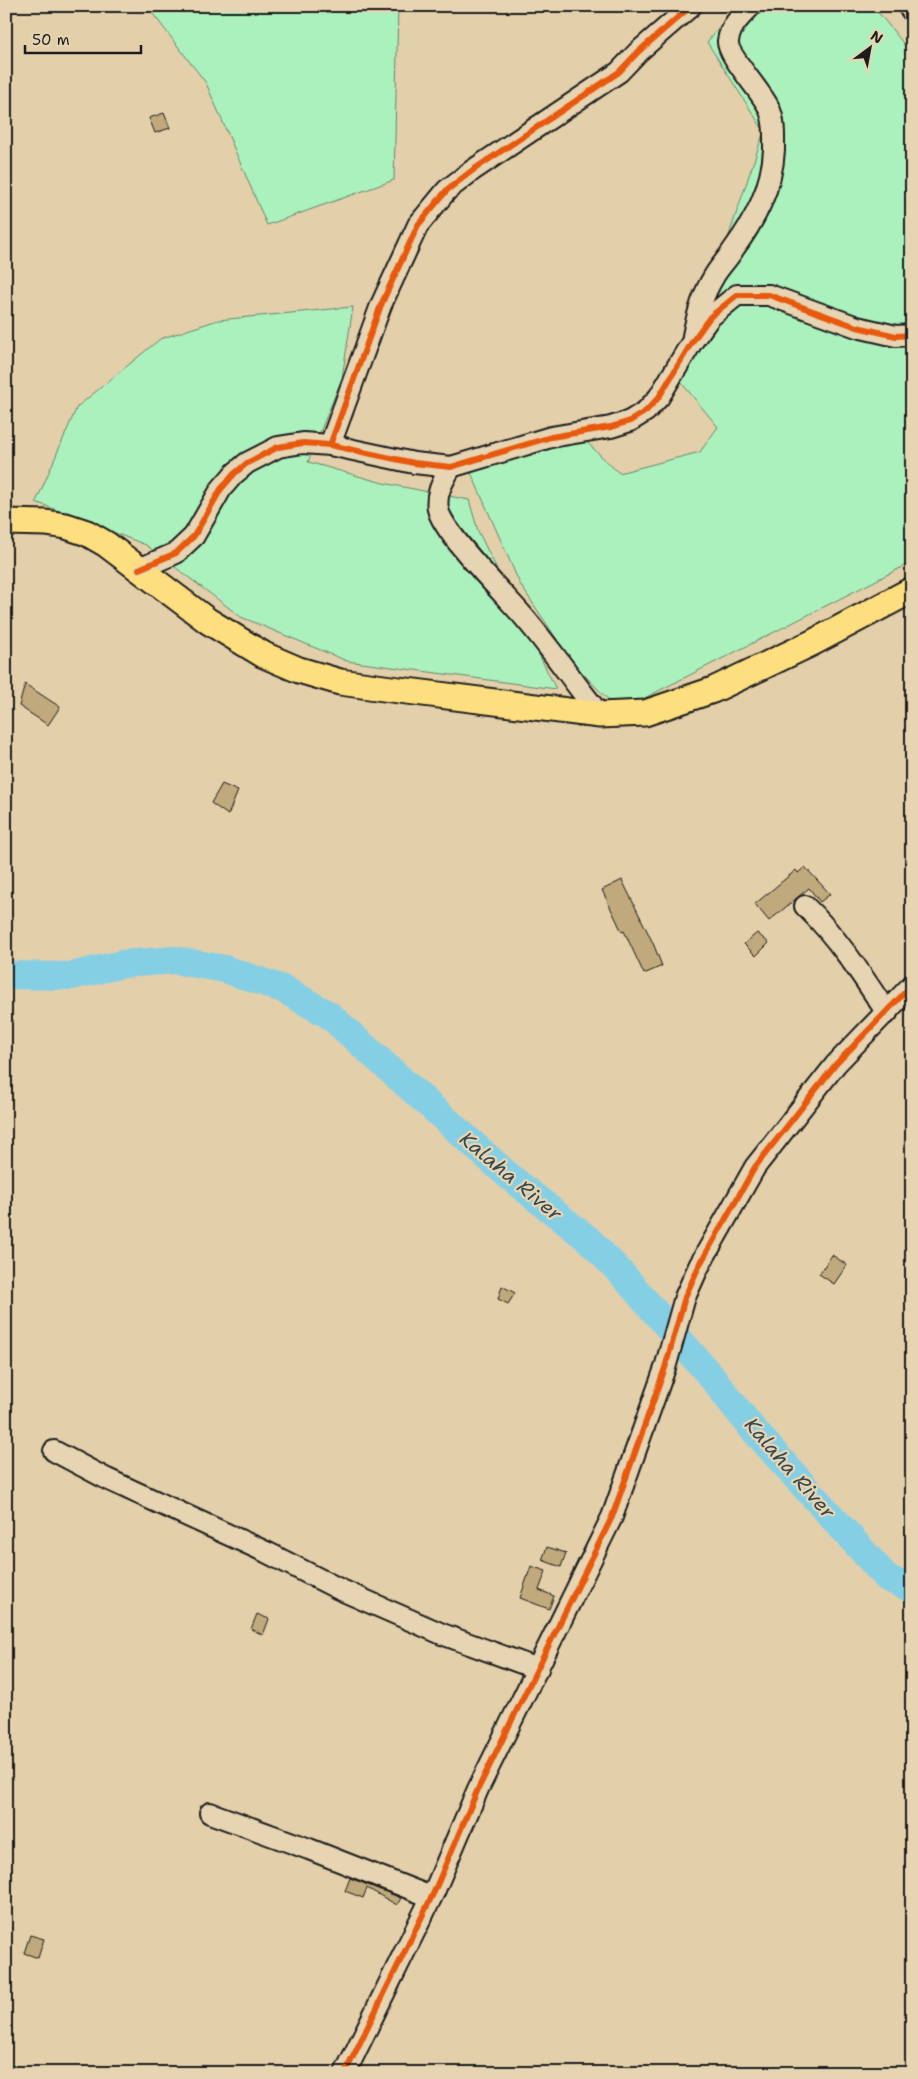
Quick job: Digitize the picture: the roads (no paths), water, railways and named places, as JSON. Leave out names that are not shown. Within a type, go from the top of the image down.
[{"type":"main road","points":[[6,522],[66,526],[87,533],[106,544],[208,621],[264,655],[298,670],[349,683],[600,715],[645,713],[713,690],[812,643],[912,590]]},
{"type":"street","points":[[330,445],[381,305],[418,225],[447,190],[473,170],[619,72],[638,52],[691,6]]},
{"type":"street","points":[[692,342],[699,308],[713,277],[748,228],[765,197],[773,165],[775,131],[770,109],[756,85],[730,51],[728,42],[733,26],[751,6]]},
{"type":"street","points":[[908,6],[912,11]]},
{"type":"street","points":[[139,569],[176,553],[194,536],[221,489],[234,474],[247,463],[278,447],[303,443],[330,445],[405,461],[451,467],[551,437],[611,427],[630,421],[646,411],[659,397],[692,342],[710,317],[737,295],[749,293],[769,294],[857,328],[880,334],[912,335]]},
{"type":"street","points":[[451,467],[439,489],[437,500],[438,511],[444,524],[524,617],[600,715]]},
{"type":"street","points":[[805,906],[824,925],[849,956],[887,1013]]},
{"type":"street","points":[[345,2073],[431,1898],[478,1789],[612,1518],[664,1368],[685,1297],[699,1266],[755,1167],[836,1064],[912,986]]},
{"type":"street","points":[[54,1451],[107,1479],[266,1552],[339,1588],[442,1634],[538,1669]]},
{"type":"street","points":[[210,1813],[327,1856],[431,1898]]},
{"type":"waterway","name":"Kalaha River","points":[[6,975],[71,976],[123,964],[174,960],[225,969],[283,989],[329,1015],[511,1178],[589,1240],[621,1273],[710,1375],[751,1427],[887,1578],[912,1589]]}]
